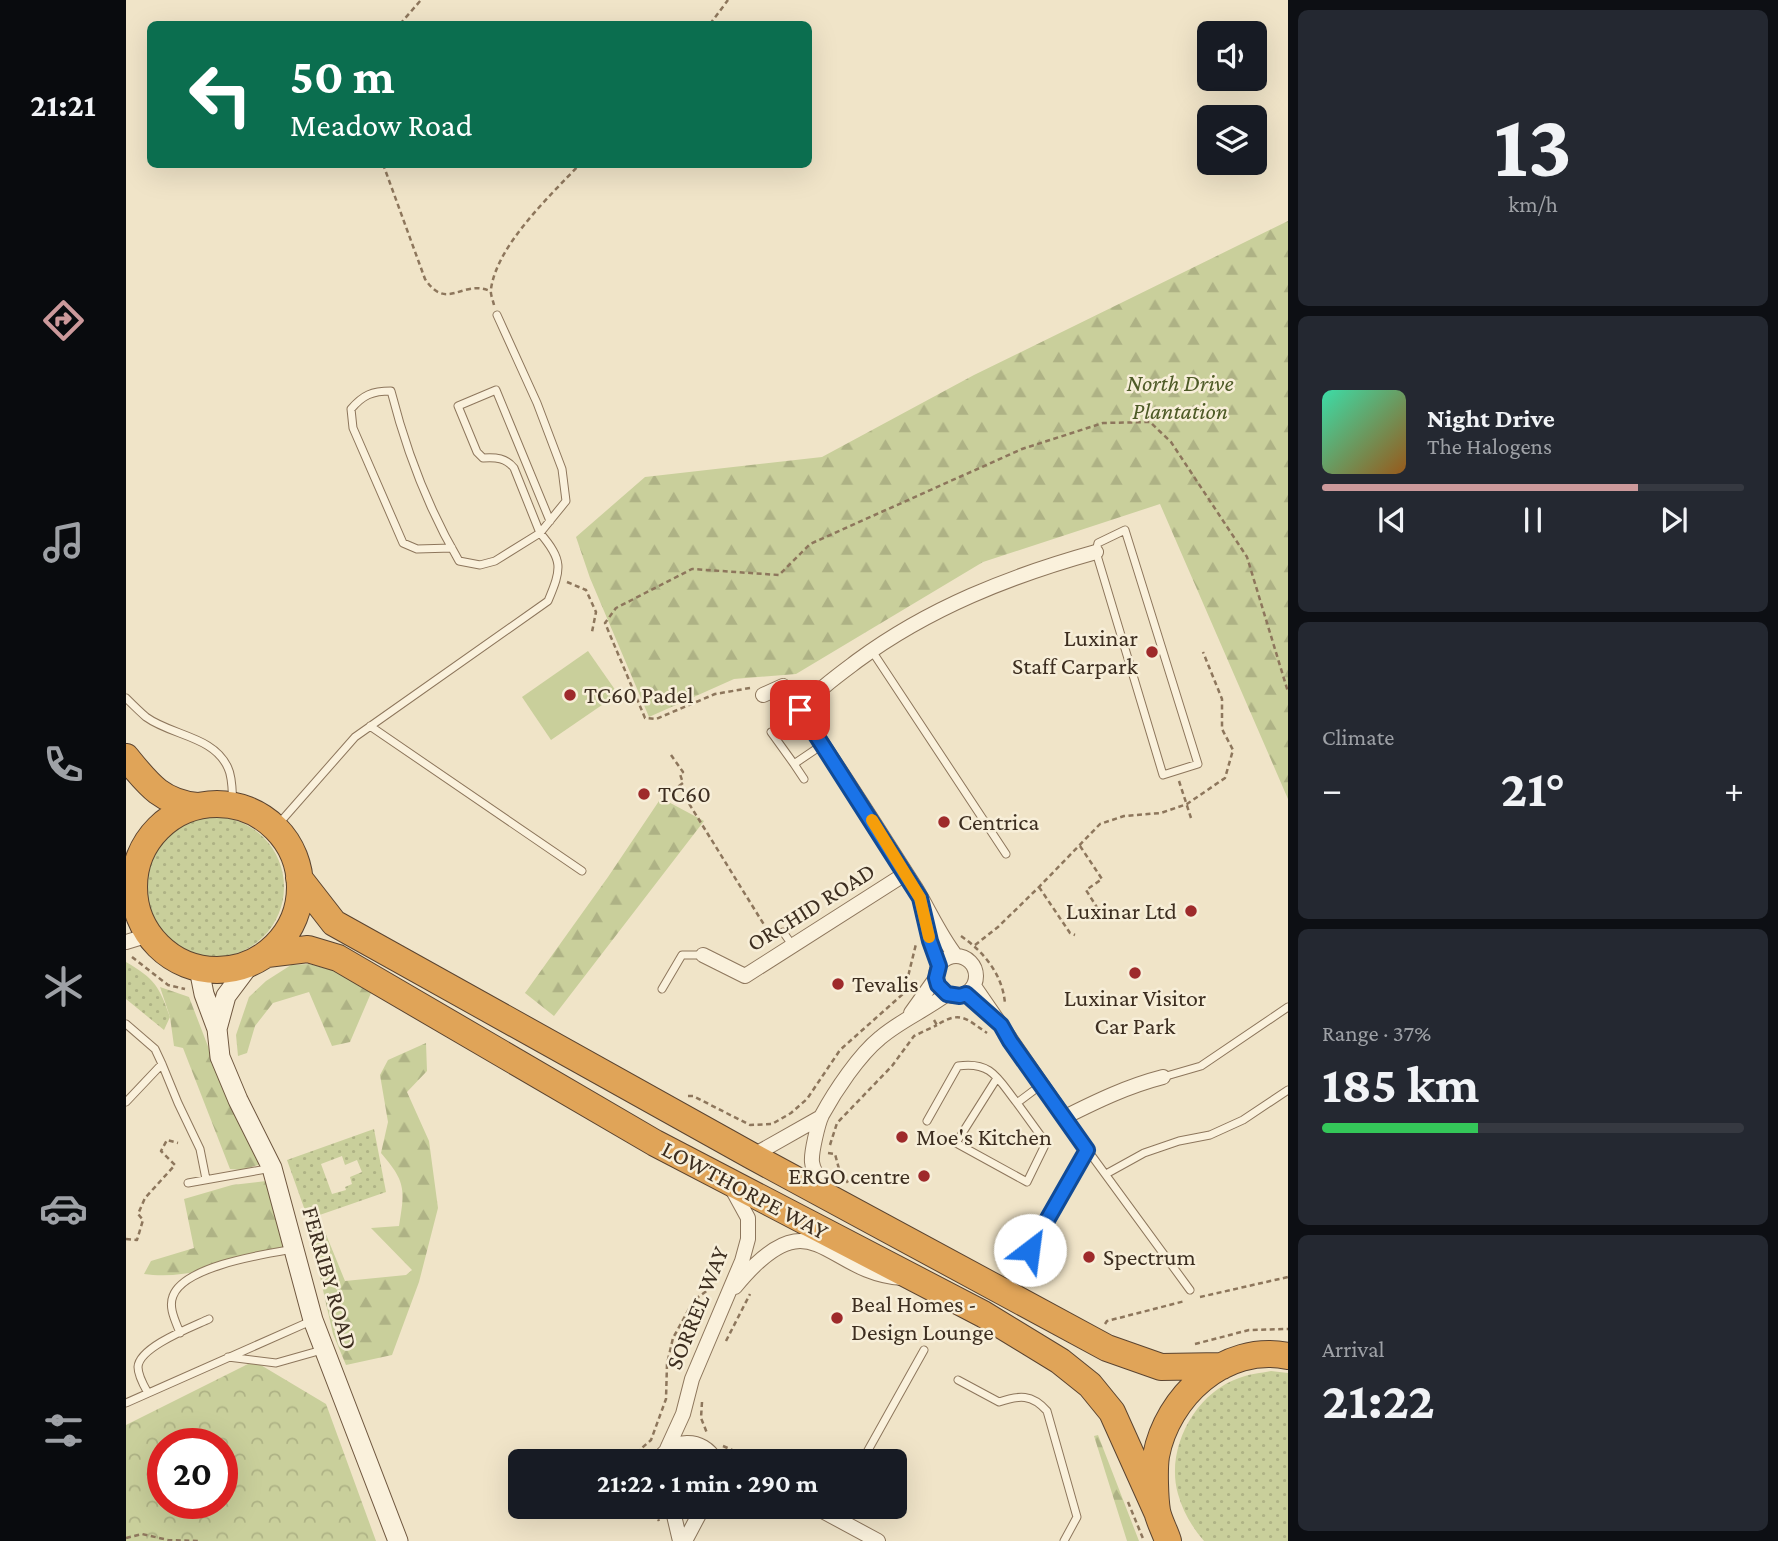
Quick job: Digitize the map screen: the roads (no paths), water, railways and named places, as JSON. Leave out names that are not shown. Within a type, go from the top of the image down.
[{"type":"highway","points":[[126,757],[150,786],[165,798],[179,804],[233,806],[256,814],[275,828],[291,851],[299,877],[299,899],[293,920],[282,939],[258,959],[202,981],[180,962],[138,939],[140,920],[131,899],[138,862],[146,843],[159,827],[177,814],[197,806]]},
{"type":"highway","points":[[126,833],[159,827]]},
{"type":"highway","name":"LOWTHORPE WAY","points":[[299,877],[334,923],[752,1156],[843,1194],[1107,1348],[1161,1367],[1222,1366]]},
{"type":"highway","name":"LOWTHORPE WAY","points":[[258,959],[308,948],[338,958],[655,1143],[983,1314],[1060,1361],[1090,1385],[1112,1412],[1162,1533]]},
{"type":"highway","points":[[1162,1533],[1156,1458],[1167,1420],[1190,1388],[1222,1366],[1262,1355],[1286,1354]]},
{"type":"street","points":[[800,710],[832,680],[871,651],[933,612],[981,589],[1096,552]]},
{"type":"street","points":[[758,691],[783,686],[905,874],[920,898],[942,938],[956,956],[973,965],[976,977],[970,990],[960,996],[947,994],[942,990],[920,898]]},
{"type":"street","name":"ORCHID ROAD","points":[[703,955],[745,976],[905,874]]},
{"type":"street","points":[[843,1194],[818,1179],[811,1163],[821,1117],[850,1073],[878,1039],[905,1019],[921,1002],[944,961],[956,956]]},
{"type":"street","name":"FERRIBY ROAD","points":[[217,1030],[226,996],[258,959]]},
{"type":"street","name":"FERRIBY ROAD","points":[[202,981],[217,1030],[220,1057],[272,1168],[313,1320],[398,1541]]},
{"type":"street","points":[[970,990],[1001,1025],[1078,1137]]},
{"type":"street","points":[[905,1019],[928,1009],[947,994]]},
{"type":"street","points":[[1065,1117],[1138,1084],[1163,1077]]},
{"type":"street","points":[[752,1156],[821,1117]]},
{"type":"street","name":"SORREL WAY","points":[[664,1449],[683,1414],[692,1379],[748,1239],[748,1218],[728,1181]]},
{"type":"street","name":"SORREL WAY","points":[[727,1296],[741,1279],[773,1250],[802,1240],[823,1245],[881,1277],[913,1279]]},
{"type":"street","points":[[683,1414],[691,1440],[710,1449]]},
{"type":"street","points":[[670,1449],[678,1443],[691,1442],[709,1449]]},
{"type":"street","points":[[676,1519],[682,1541]]},
{"type":"street","points":[[682,1541],[696,1519]]},
{"type":"street","points":[[846,1519],[878,1541]]},
{"type":"lane","points":[[452,548],[417,549],[403,543],[354,428],[351,409],[361,397],[374,391],[390,391],[400,428],[424,492],[460,561],[480,565],[495,561],[540,533],[566,501],[562,469],[537,403],[497,315]]},
{"type":"lane","points":[[275,828],[355,737],[548,601],[558,578],[556,553],[540,533],[514,468],[499,457],[483,457],[477,452],[458,406],[496,390],[550,520]]},
{"type":"lane","points":[[1125,530],[1198,764],[1163,775],[1096,552],[1098,543],[1125,530]]},
{"type":"lane","points":[[871,651],[1006,855]]},
{"type":"lane","points":[[126,698],[146,717],[215,749],[229,769],[233,806]]},
{"type":"lane","points":[[370,726],[582,871]]},
{"type":"lane","points":[[771,732],[804,779]]},
{"type":"lane","points":[[794,764],[822,745]]},
{"type":"lane","points":[[783,932],[788,950]]},
{"type":"lane","points":[[662,989],[682,955],[703,955]]},
{"type":"lane","points":[[1163,1077],[1201,1066],[1288,1007]]},
{"type":"lane","points":[[126,1024],[155,1049],[200,1149],[206,1180]]},
{"type":"lane","points":[[126,1102],[162,1064]]},
{"type":"lane","points":[[927,1121],[958,1066],[982,1065],[997,1078],[1046,1143],[1027,1182],[956,1143],[997,1078]]},
{"type":"lane","points":[[1017,1103],[1041,1085]]},
{"type":"lane","points":[[1106,1174],[1144,1153],[1179,1141],[1210,1135],[1243,1120],[1288,1090]]},
{"type":"lane","points":[[1078,1137],[1190,1290]]},
{"type":"lane","points":[[1030,1250],[1087,1150]]},
{"type":"lane","points":[[188,1182],[272,1168]]},
{"type":"lane","points":[[180,1333],[171,1309],[173,1294],[189,1277],[250,1257],[294,1249]]},
{"type":"lane","points":[[148,1393],[138,1371],[138,1364],[150,1349],[209,1320]]},
{"type":"lane","points":[[126,1403],[313,1320]]},
{"type":"lane","points":[[227,1357],[276,1363],[324,1350]]},
{"type":"lane","points":[[869,1449],[924,1350]]},
{"type":"lane","points":[[958,1380],[999,1402],[1018,1395],[1029,1397],[1047,1411],[1077,1517],[1064,1541]]},
{"type":"place","name":"Luxinar Staff Carpark","points":[[1152,652]]},
{"type":"place","name":"TC60 Padel","points":[[570,695]]},
{"type":"place","name":"TC60","points":[[644,794]]},
{"type":"place","name":"Centrica","points":[[944,822]]},
{"type":"place","name":"Luxinar Ltd","points":[[1191,911]]},
{"type":"place","name":"Luxinar Visitor Car Park","points":[[1135,973]]},
{"type":"place","name":"Tevalis","points":[[838,984]]},
{"type":"place","name":"Moe's Kitchen","points":[[902,1137]]},
{"type":"place","name":"ERGO centre","points":[[924,1176]]},
{"type":"place","name":"Spectrum","points":[[1089,1257]]},
{"type":"place","name":"Beal Homes - Design Lounge","points":[[837,1318]]},
{"type":"park label","name":"North Drive Plantation","points":[[1180,397]]}]
